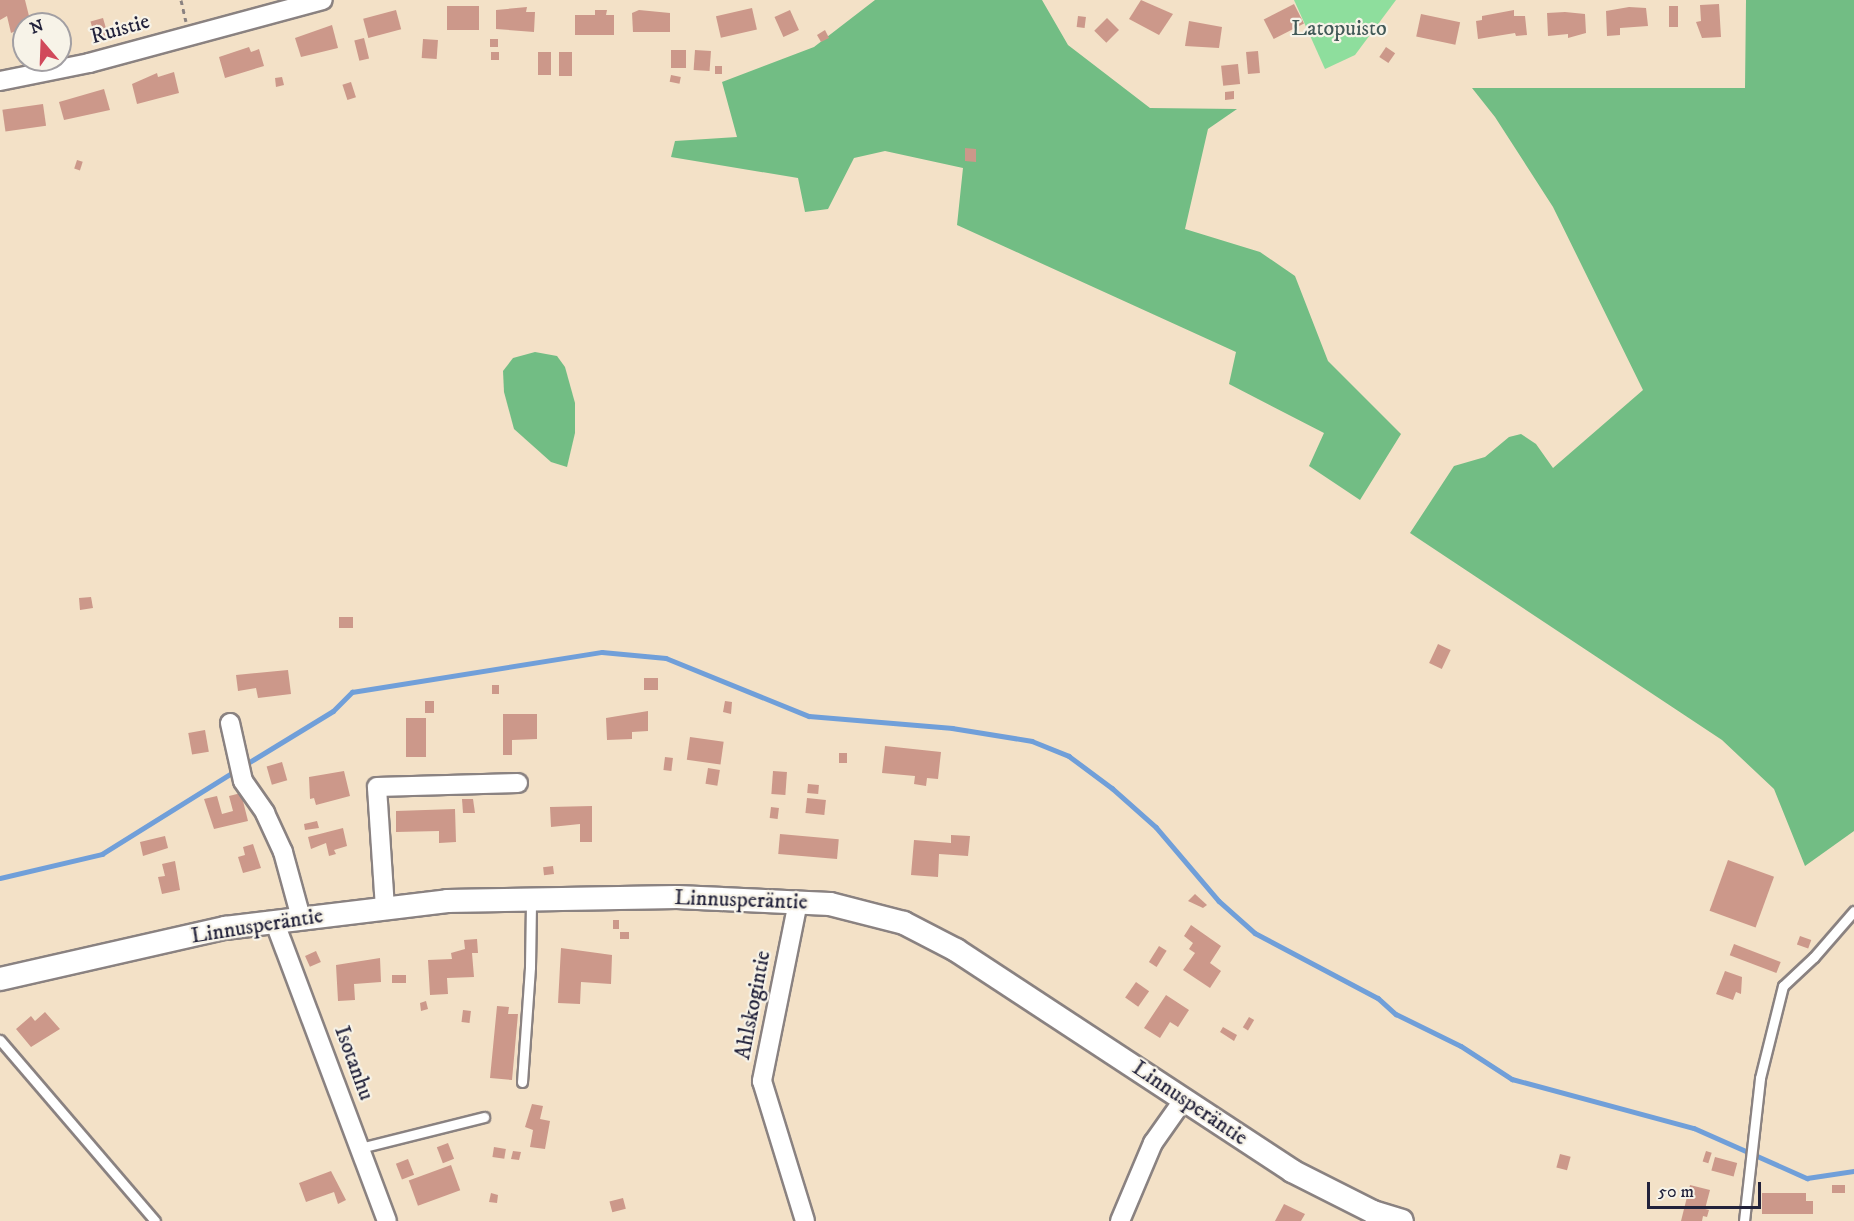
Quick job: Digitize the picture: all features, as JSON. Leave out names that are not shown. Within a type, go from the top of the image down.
[{"type":"street","name":"Ruistie","points":[[0,81],[89,63],[189,34],[323,0]]},
{"type":"street","points":[[231,723],[243,781],[265,813],[283,852],[301,918]]},
{"type":"street","points":[[385,908],[377,787],[518,783]]},
{"type":"street","name":"Linnusperäntie","points":[[0,979],[225,928],[447,901],[677,897],[798,902],[866,910],[904,922],[956,950],[1292,1171],[1370,1216],[1402,1221]]},
{"type":"street","name":"Ahlskogintie","points":[[798,902],[762,1081],[805,1221]]},
{"type":"street","name":"Isotanhu","points":[[275,923],[387,1221]]},
{"type":"street","points":[[1120,1221],[1153,1143],[1184,1099]]},
{"type":"lane","points":[[522,1082],[531,967],[531,900]]},
{"type":"lane","points":[[1744,1221],[1765,1045],[1783,986],[1814,957],[1854,911]]},
{"type":"lane","points":[[0,1040],[156,1221]]},
{"type":"lane","points":[[360,1148],[484,1117]]},
{"type":"path","points":[[181,0],[189,34]]},
{"type":"green space","points":[[875,0],[1042,0],[1068,45],[1150,108],[1237,109],[1208,129],[1185,229],[1260,252],[1295,276],[1328,361],[1401,434],[1360,500],[1309,466],[1324,433],[1229,384],[1236,352],[957,225],[963,168],[885,151],[854,158],[828,209],[805,212],[798,178],[671,157],[675,141],[737,137],[722,82],[814,47]]},
{"type":"green space","name":"Latopuisto","points":[[1294,0],[1396,0],[1355,55],[1325,69]]},
{"type":"green space","points":[[1746,0],[1854,0],[1854,831],[1805,866],[1774,789],[1722,740],[1410,533],[1454,466],[1485,457],[1509,437],[1521,434],[1536,444],[1553,468],[1643,390],[1553,207],[1495,117],[1472,88],[1745,88]]},
{"type":"green space","points":[[535,352],[557,356],[565,367],[575,403],[575,433],[567,467],[551,462],[514,429],[504,392],[503,371],[513,358]]},
{"type":"building","points":[[0,0],[25,0],[28,12],[12,12],[12,33],[7,16],[0,20]]},
{"type":"building","points":[[1141,0],[1173,14],[1159,35],[1129,19]]},
{"type":"building","points":[[1294,4],[1304,24],[1274,39],[1264,19]]},
{"type":"building","points":[[1719,4],[1721,37],[1702,38],[1696,22],[1701,21],[1700,5]]},
{"type":"building","points":[[447,6],[479,6],[479,30],[447,30]]},
{"type":"building","points":[[1669,6],[1678,6],[1678,27],[1669,27]]},
{"type":"building","points":[[527,7],[526,12],[535,12],[534,32],[496,29],[496,10]]},
{"type":"building","points":[[1629,7],[1646,8],[1648,26],[1620,28],[1620,35],[1607,36],[1606,11]]},
{"type":"building","points":[[752,8],[757,29],[721,38],[716,16]]},
{"type":"building","points":[[396,10],[401,29],[368,38],[363,19]]},
{"type":"building","points":[[595,10],[607,10],[606,15],[614,15],[614,35],[575,35],[575,15],[595,15]]},
{"type":"building","points":[[639,10],[670,13],[670,32],[633,32],[632,13]]},
{"type":"building","points":[[790,10],[799,30],[783,37],[774,17]]},
{"type":"building","points":[[1514,10],[1514,16],[1525,16],[1527,35],[1516,36],[1515,33],[1478,39],[1476,21],[1482,20],[1482,16]]},
{"type":"building","points":[[1547,13],[1585,14],[1586,33],[1568,38],[1568,34],[1548,36]]},
{"type":"building","points":[[1421,14],[1460,22],[1455,45],[1416,36]]},
{"type":"building","points":[[1078,16],[1086,17],[1085,28],[1077,27]]},
{"type":"building","points":[[103,18],[108,35],[95,39],[91,22]]},
{"type":"building","points":[[1107,18],[1119,30],[1106,43],[1094,31]]},
{"type":"building","points":[[1189,21],[1222,27],[1219,48],[1185,46]]},
{"type":"building","points":[[332,25],[338,48],[301,57],[295,38]]},
{"type":"building","points":[[825,30],[829,38],[821,42],[817,35]]},
{"type":"building","points":[[364,38],[369,58],[359,61],[354,40]]},
{"type":"building","points":[[423,39],[438,40],[437,59],[422,58]]},
{"type":"building","points":[[490,39],[498,39],[498,47],[490,47]]},
{"type":"building","points":[[249,47],[251,52],[259,49],[264,66],[225,78],[219,57]]},
{"type":"building","points":[[1386,47],[1395,53],[1388,63],[1379,57]]},
{"type":"building","points":[[671,50],[686,50],[686,68],[671,68]]},
{"type":"building","points":[[695,50],[711,51],[710,71],[694,70]]},
{"type":"building","points":[[1258,51],[1260,73],[1248,74],[1246,52]]},
{"type":"building","points":[[491,52],[499,52],[499,60],[491,60]]},
{"type":"building","points":[[538,52],[551,52],[551,75],[538,75]]},
{"type":"building","points":[[559,52],[572,52],[572,76],[559,76]]},
{"type":"building","points":[[1238,64],[1240,84],[1223,86],[1221,66]]},
{"type":"building","points":[[715,66],[722,66],[722,74],[715,74]]},
{"type":"building","points":[[174,72],[179,93],[137,104],[132,84],[157,73],[158,77]]},
{"type":"building","points":[[671,75],[681,77],[679,84],[670,82]]},
{"type":"building","points":[[282,77],[284,85],[276,87],[275,78]]},
{"type":"building","points":[[351,82],[356,97],[347,100],[342,85]]},
{"type":"building","points":[[104,89],[110,110],[64,120],[59,102]]},
{"type":"building","points":[[1234,91],[1234,99],[1225,100],[1225,92]]},
{"type":"building","points":[[43,104],[46,126],[5,131],[2,110]]},
{"type":"building","points":[[965,148],[976,149],[976,162],[965,161]]},
{"type":"building","points":[[77,160],[83,162],[80,170],[74,169]]},
{"type":"building","points":[[91,597],[93,608],[80,610],[79,598]]},
{"type":"building","points":[[339,617],[353,617],[353,628],[339,628]]},
{"type":"building","points":[[1438,644],[1451,650],[1442,669],[1429,663]]},
{"type":"building","points":[[288,670],[291,694],[258,698],[256,688],[238,691],[236,675]]},
{"type":"building","points":[[644,678],[658,678],[658,690],[644,690]]},
{"type":"building","points":[[492,685],[499,685],[499,694],[492,694]]},
{"type":"building","points":[[425,701],[434,701],[434,713],[425,713]]},
{"type":"building","points":[[725,701],[732,702],[731,714],[723,712]]},
{"type":"building","points":[[648,711],[648,731],[632,732],[632,739],[607,740],[606,718]]},
{"type":"building","points":[[503,714],[537,714],[537,739],[512,740],[512,755],[503,755]]},
{"type":"building","points":[[406,718],[426,718],[426,757],[406,757]]},
{"type":"building","points":[[205,730],[209,752],[192,755],[188,733]]},
{"type":"building","points":[[690,737],[724,742],[720,765],[687,760]]},
{"type":"building","points":[[885,746],[941,752],[938,779],[927,778],[926,786],[914,784],[915,776],[882,773]]},
{"type":"building","points":[[839,753],[847,753],[847,763],[839,763]]},
{"type":"building","points":[[665,757],[673,758],[671,771],[663,770]]},
{"type":"building","points":[[282,762],[287,780],[272,785],[267,766]]},
{"type":"building","points":[[708,768],[720,770],[717,786],[705,784]]},
{"type":"building","points":[[344,771],[350,796],[316,805],[314,798],[310,799],[309,777]]},
{"type":"building","points":[[773,771],[787,772],[785,795],[771,794]]},
{"type":"building","points":[[808,784],[819,785],[818,794],[807,793]]},
{"type":"building","points":[[241,793],[248,821],[214,829],[204,799],[217,796],[222,814],[233,811],[229,796]]},
{"type":"building","points":[[807,798],[826,800],[824,815],[805,813]]},
{"type":"building","points":[[462,799],[473,799],[475,813],[463,813]]},
{"type":"building","points":[[592,806],[592,842],[580,842],[580,824],[551,827],[550,807]]},
{"type":"building","points":[[771,807],[779,808],[778,819],[770,818]]},
{"type":"building","points":[[455,809],[456,842],[439,843],[439,831],[396,832],[396,811]]},
{"type":"building","points":[[317,821],[319,828],[305,830],[304,824]]},
{"type":"building","points":[[343,828],[347,846],[334,850],[336,854],[329,856],[326,843],[311,849],[308,837]]},
{"type":"building","points":[[780,834],[839,839],[837,859],[778,854]]},
{"type":"building","points":[[951,835],[970,836],[968,856],[939,854],[938,877],[911,875],[914,840],[951,843]]},
{"type":"building","points":[[165,836],[168,848],[143,856],[140,842]]},
{"type":"building","points":[[253,844],[261,868],[243,873],[238,857],[245,855],[243,847]]},
{"type":"building","points":[[1728,860],[1774,877],[1756,928],[1710,911]]},
{"type":"building","points":[[175,861],[180,890],[162,894],[158,877],[165,876],[162,864]]},
{"type":"building","points":[[553,866],[554,874],[544,875],[543,867]]},
{"type":"building","points":[[1195,894],[1207,905],[1203,908],[1188,901]]},
{"type":"building","points":[[613,920],[619,920],[619,929],[613,929]]},
{"type":"building","points":[[1191,925],[1221,946],[1210,963],[1221,971],[1210,988],[1183,970],[1195,953],[1189,949],[1193,943],[1184,936]]},
{"type":"building","points":[[620,932],[629,932],[629,939],[620,939]]},
{"type":"building","points":[[1800,936],[1811,940],[1808,949],[1797,944]]},
{"type":"building","points":[[477,939],[478,953],[472,953],[474,977],[447,978],[448,994],[430,995],[428,960],[452,959],[451,953],[465,949],[464,940]]},
{"type":"building","points":[[1734,944],[1781,962],[1776,973],[1730,955]]},
{"type":"building","points":[[1159,946],[1167,951],[1157,967],[1149,962]]},
{"type":"building","points":[[561,948],[612,955],[611,984],[581,982],[580,1004],[558,1003]]},
{"type":"building","points":[[316,951],[321,962],[310,967],[305,956]]},
{"type":"building","points":[[380,958],[381,982],[354,984],[355,1000],[338,1001],[336,965]]},
{"type":"building","points":[[1725,971],[1742,977],[1741,994],[1736,992],[1733,1000],[1716,994]]},
{"type":"building","points":[[392,975],[406,975],[406,983],[392,983]]},
{"type":"building","points":[[1136,982],[1149,991],[1138,1007],[1125,998]]},
{"type":"building","points":[[1166,995],[1189,1010],[1178,1027],[1170,1022],[1160,1038],[1144,1028]]},
{"type":"building","points":[[426,1001],[428,1009],[421,1011],[420,1003]]},
{"type":"building","points":[[497,1006],[509,1007],[508,1014],[518,1014],[512,1080],[490,1078]]},
{"type":"building","points":[[463,1010],[471,1011],[469,1023],[462,1022]]},
{"type":"building","points":[[45,1012],[60,1029],[31,1047],[16,1029],[31,1016],[35,1021]]},
{"type":"building","points":[[1249,1017],[1254,1020],[1248,1030],[1243,1027]]},
{"type":"building","points":[[1223,1027],[1237,1035],[1234,1041],[1220,1032]]},
{"type":"building","points":[[532,1104],[543,1106],[540,1119],[550,1121],[545,1149],[530,1147],[533,1130],[525,1127]]},
{"type":"building","points":[[448,1143],[454,1159],[443,1163],[437,1147]]},
{"type":"building","points":[[494,1147],[506,1149],[504,1159],[492,1157]]},
{"type":"building","points":[[513,1151],[521,1152],[519,1160],[511,1159]]},
{"type":"building","points":[[1706,1151],[1712,1153],[1708,1163],[1703,1161]]},
{"type":"building","points":[[1560,1154],[1571,1157],[1567,1170],[1556,1168]]},
{"type":"building","points":[[1715,1157],[1737,1163],[1734,1176],[1711,1171]]},
{"type":"building","points":[[408,1159],[414,1175],[402,1180],[396,1164]]},
{"type":"building","points":[[451,1165],[460,1190],[418,1206],[409,1180]]},
{"type":"building","points":[[331,1171],[346,1200],[338,1204],[334,1192],[306,1202],[299,1183]]},
{"type":"building","points":[[1690,1185],[1710,1190],[1705,1209],[1709,1210],[1707,1217],[1703,1216],[1702,1221],[1681,1221]]},
{"type":"building","points":[[1832,1185],[1845,1185],[1845,1193],[1832,1193]]},
{"type":"building","points":[[491,1193],[498,1195],[497,1203],[489,1202]]},
{"type":"building","points":[[1762,1193],[1806,1193],[1806,1201],[1813,1201],[1813,1214],[1762,1214]]},
{"type":"building","points":[[623,1198],[626,1209],[612,1212],[609,1202]]},
{"type":"building","points":[[1284,1204],[1305,1214],[1301,1221],[1275,1221]]},
{"type":"waterway","points":[[243,766],[333,711],[352,692],[602,652],[666,658],[809,716],[952,728],[1032,741],[1069,756],[1112,788],[1156,827],[1219,901],[1255,933],[1378,998],[1396,1014],[1461,1046],[1512,1079],[1694,1128],[1807,1178],[1854,1171]]},
{"type":"waterway","points":[[0,878],[102,854],[233,772]]}]
